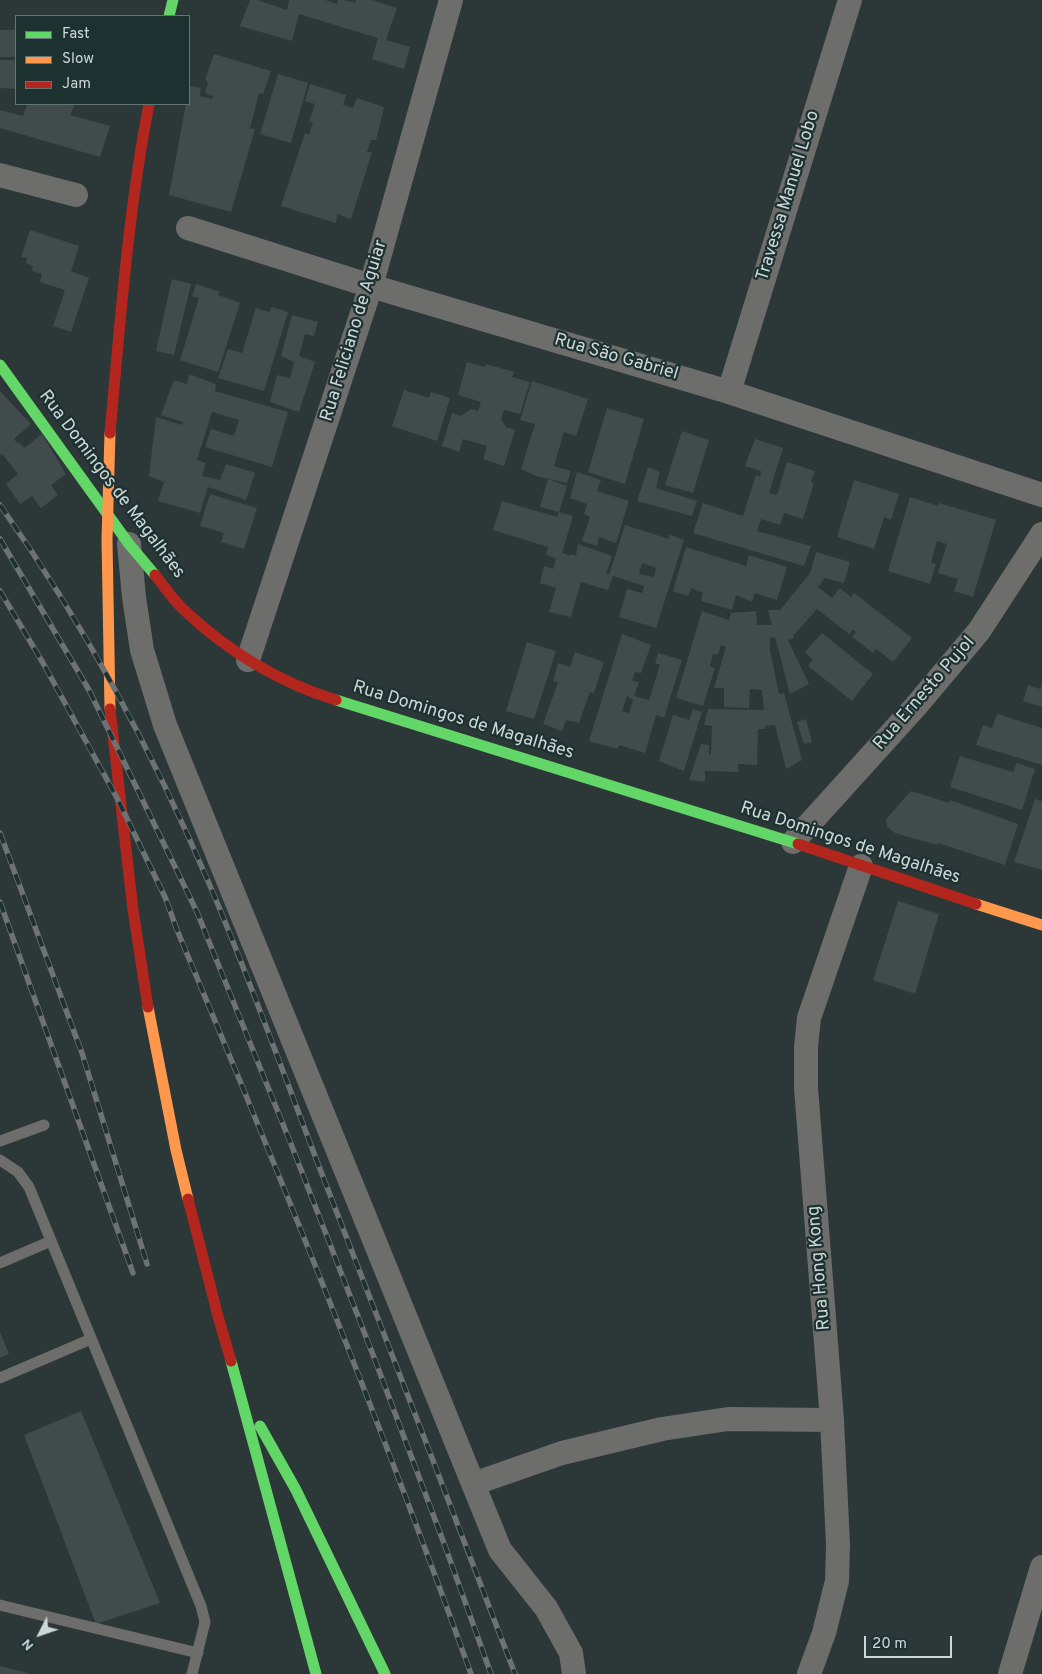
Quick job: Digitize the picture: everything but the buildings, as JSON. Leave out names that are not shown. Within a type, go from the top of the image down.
[{"type":"main road","points":[[169,15],[173,0]]},
{"type":"main road","points":[[150,105],[139,155],[124,276],[109,445],[107,540],[110,711],[133,910],[151,1024],[176,1150],[219,1320],[241,1392],[316,1674]]},
{"type":"main road","name":"Rua Domingos de Magalhães","points":[[0,365],[129,544],[183,609],[218,639],[248,660],[307,691],[793,842],[1042,925]]},
{"type":"main road","points":[[241,1392],[296,1490],[385,1674]]},
{"type":"street","name":"Rua Feliciano de Aguiar","points":[[248,660],[371,286],[451,0]]},
{"type":"street","name":"Travessa Manuel Lobo","points":[[729,392],[850,0]]},
{"type":"street","points":[[0,175],[76,195]]},
{"type":"street","name":"Rua São Gabriel","points":[[188,228],[371,286],[729,392],[1042,495]]},
{"type":"street","name":"Rua Ernesto Pujol","points":[[793,842],[916,706],[979,631],[1042,534]]},
{"type":"street","points":[[129,544],[142,650],[165,725],[500,1550],[550,1616],[571,1653],[574,1674]]},
{"type":"street","name":"Rua Hong Kong","points":[[809,1674],[824,1633],[837,1581],[838,1544],[832,1420],[810,1156],[806,1088],[806,1047],[809,1018],[861,866]]},
{"type":"street","points":[[474,1484],[562,1453],[662,1429],[728,1420],[832,1420]]},
{"type":"street","points":[[1010,1674],[1042,1567]]},
{"type":"lane","points":[[0,1141],[44,1125]]},
{"type":"lane","points":[[0,1160],[18,1172],[29,1187],[201,1606],[205,1622],[192,1674]]},
{"type":"lane","points":[[0,1263],[52,1241]]},
{"type":"lane","points":[[0,1378],[92,1339]]},
{"type":"lane","points":[[0,1605],[198,1653]]},
{"type":"railway","points":[[0,505],[31,550],[89,643],[141,739],[189,838],[253,993],[515,1674]]},
{"type":"railway","points":[[0,539],[89,690],[197,912],[291,1144],[375,1360],[491,1674]]},
{"type":"railway","points":[[0,591],[43,663],[117,798],[165,897],[366,1393],[471,1674]]},
{"type":"railway","points":[[0,833],[82,1053],[147,1264]]},
{"type":"railway","points":[[0,902],[133,1273]]},
{"type":"traffic: fast","points":[[169,15],[173,0]]},
{"type":"traffic: fast","points":[[0,365],[129,544],[155,575]]},
{"type":"traffic: fast","points":[[336,700],[798,844]]},
{"type":"traffic: fast","points":[[231,1361],[316,1674]]},
{"type":"traffic: fast","points":[[260,1426],[296,1490],[385,1674]]},
{"type":"traffic: slow","points":[[110,433],[107,540],[110,709]]},
{"type":"traffic: slow","points":[[976,904],[1042,925]]},
{"type":"traffic: slow","points":[[148,1007],[176,1150],[188,1199]]},
{"type":"traffic: jam","points":[[110,433],[130,227],[149,105]]},
{"type":"traffic: jam","points":[[155,575],[184,610],[236,652],[295,685],[336,700]]},
{"type":"traffic: jam","points":[[110,709],[133,910],[148,1007]]},
{"type":"traffic: jam","points":[[798,844],[976,904]]},
{"type":"traffic: jam","points":[[188,1199],[231,1361]]}]
